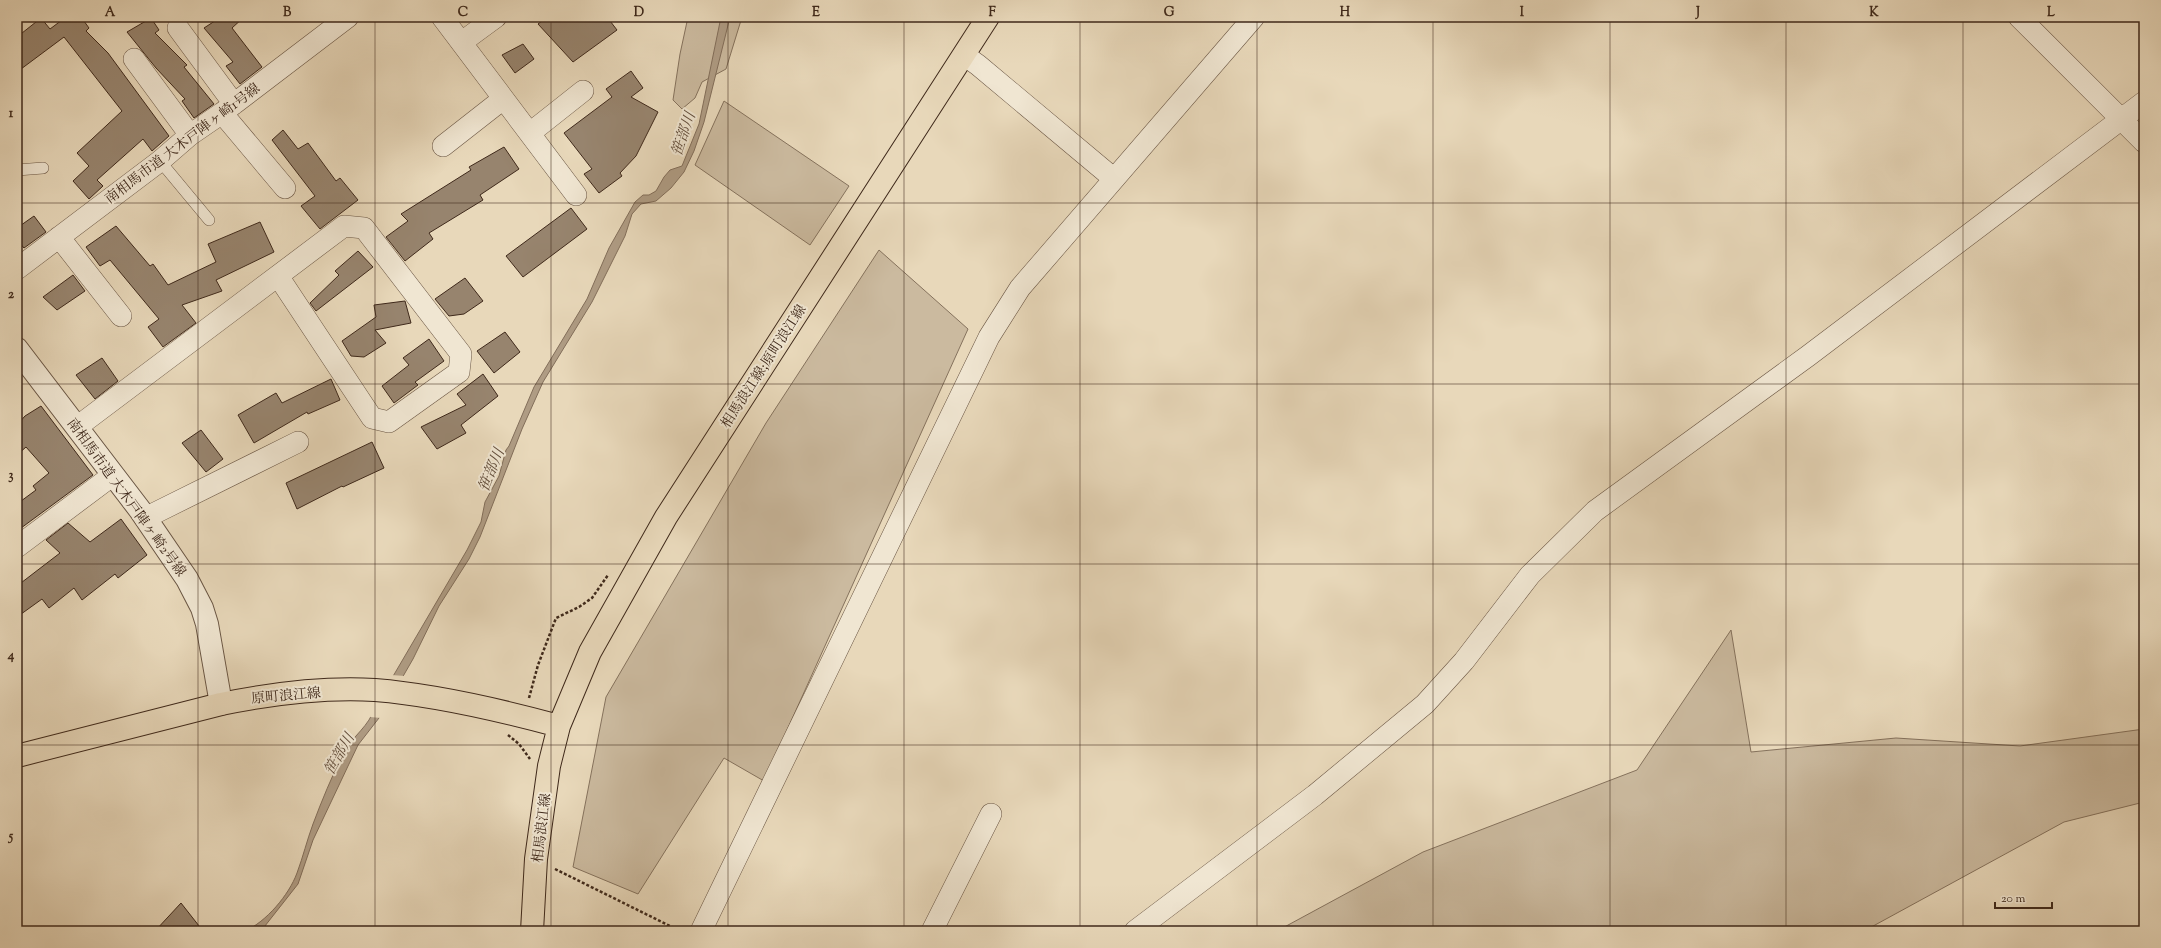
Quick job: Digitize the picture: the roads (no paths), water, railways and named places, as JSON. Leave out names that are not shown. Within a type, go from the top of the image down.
[{"type":"main road","name":"相馬浪江線;原町浪江線","points":[[559,726],[590,652],[666,517],[988,17]]},
{"type":"main road","name":"原町浪江線","points":[[17,756],[221,704],[257,698],[334,691],[374,690],[415,696],[524,717],[559,726]]},
{"type":"main road","name":"相馬浪江線","points":[[532,931],[534,888],[542,815],[549,766],[559,726]]},
{"type":"street","name":"南相馬市道 大木戸陣ヶ崎1号線","points":[[17,269],[160,161],[190,135],[348,17]]},
{"type":"street","points":[[442,17],[576,195]]},
{"type":"street","points":[[462,42],[496,17]]},
{"type":"street","points":[[701,931],[989,337],[1020,288],[1113,178],[1254,17]]},
{"type":"street","points":[[2019,17],[2144,142]]},
{"type":"street","points":[[178,28],[228,108],[285,188]]},
{"type":"street","points":[[964,55],[1113,178]]},
{"type":"street","points":[[134,59],[190,135]]},
{"type":"street","points":[[530,133],[584,91]]},
{"type":"street","points":[[443,146],[503,99]]},
{"type":"street","points":[[1134,931],[1315,795],[1425,704],[1464,661],[1530,575],[1595,511],[1808,356],[2144,102]]},
{"type":"street","points":[[77,427],[344,226],[364,228],[461,354],[459,372],[390,422],[372,418],[278,276]]},
{"type":"street","points":[[59,237],[121,316]]},
{"type":"street","name":"南相馬市道 大木戸陣ヶ崎2号線","points":[[17,349],[145,518],[187,578],[202,608],[210,639],[221,704]]},
{"type":"street","points":[[145,518],[298,442]]},
{"type":"street","points":[[17,547],[113,475]]},
{"type":"street","points":[[932,931],[991,814]]},
{"type":"lane","points":[[160,161],[209,220]]},
{"type":"lane","points":[[17,170],[43,168]]},
{"type":"water label","name":"笹部川","points":[[683,134]]},
{"type":"water label","name":"笹部川","points":[[491,470]]},
{"type":"water label","name":"笹部川","points":[[339,754]]}]
